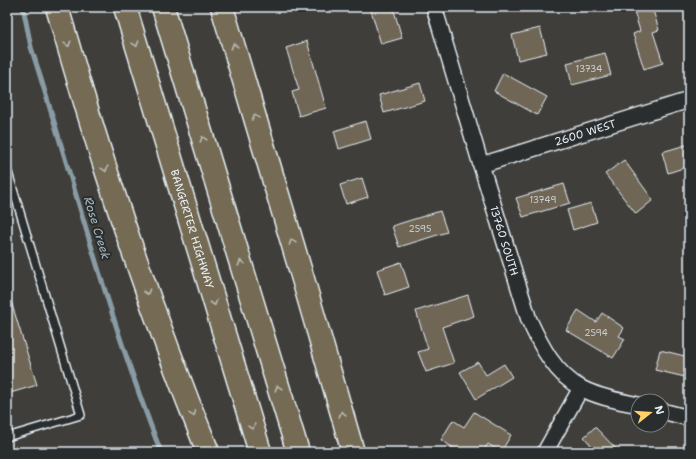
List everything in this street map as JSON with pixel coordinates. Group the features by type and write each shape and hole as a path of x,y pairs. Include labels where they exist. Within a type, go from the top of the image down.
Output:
{"highway":[{"path":"57,7 106,171 131,247 174,365 208,452"},
{"name":"BANGERTER HIGHWAY","path":"125,7 260,452"},
{"path":"163,7 298,452"},
{"path":"222,7 353,452"}],"street":[{"name":"13760 SOUTH","path":"434,7 529,320 538,340 549,359 564,375 581,388 606,397 630,403"},
{"name":"2600 WEST","path":"481,165 689,100"},
{"path":"545,452 581,388"},
{"path":"670,413 689,418"}],"lane":[{"path":"7,169 81,415 7,437"}],"building":[{"path":"370,7 393,7 402,38 381,44"},
{"path":"652,7 659,30 653,32 663,63 644,69 633,34 640,31 634,11"},
{"path":"540,28 547,53 518,60 512,35"},
{"path":"307,41 326,108 299,116 292,92 299,90 286,48"},
{"path":"605,53 611,75 572,85 567,63"},
{"path":"503,73 547,97 537,115 494,91"},
{"path":"420,83 425,101 384,113 379,95"},
{"path":"366,121 371,139 339,149 334,131"},
{"path":"689,144 689,166 668,173 662,152"},
{"path":"624,160 653,200 636,214 605,174"},
{"path":"362,178 368,197 346,204 340,185"},
{"path":"564,184 570,203 523,217 516,198"},
{"path":"591,203 597,222 573,230 567,210"},
{"path":"440,211 447,232 399,247 392,226"},
{"path":"401,262 409,287 385,295 377,270"},
{"path":"468,295 474,316 442,327 454,363 426,372 418,352 428,349 416,311"},
{"path":"10,298 37,385 7,394 7,299"},
{"path":"578,310 596,322 602,313 624,328 619,336 625,339 613,358 566,330"},
{"path":"660,350 689,357 689,378 655,370"},
{"path":"478,362 486,375 504,364 512,377 476,399 460,372"},
{"path":"474,412 511,435 501,452 488,444 483,452 460,452 441,440 453,420 464,427"},
{"path":"595,427 619,452 597,452 584,437"}],"waterway":[{"name":"Rose Creek","path":"23,7 31,47 108,301 142,402 161,452"}]}
